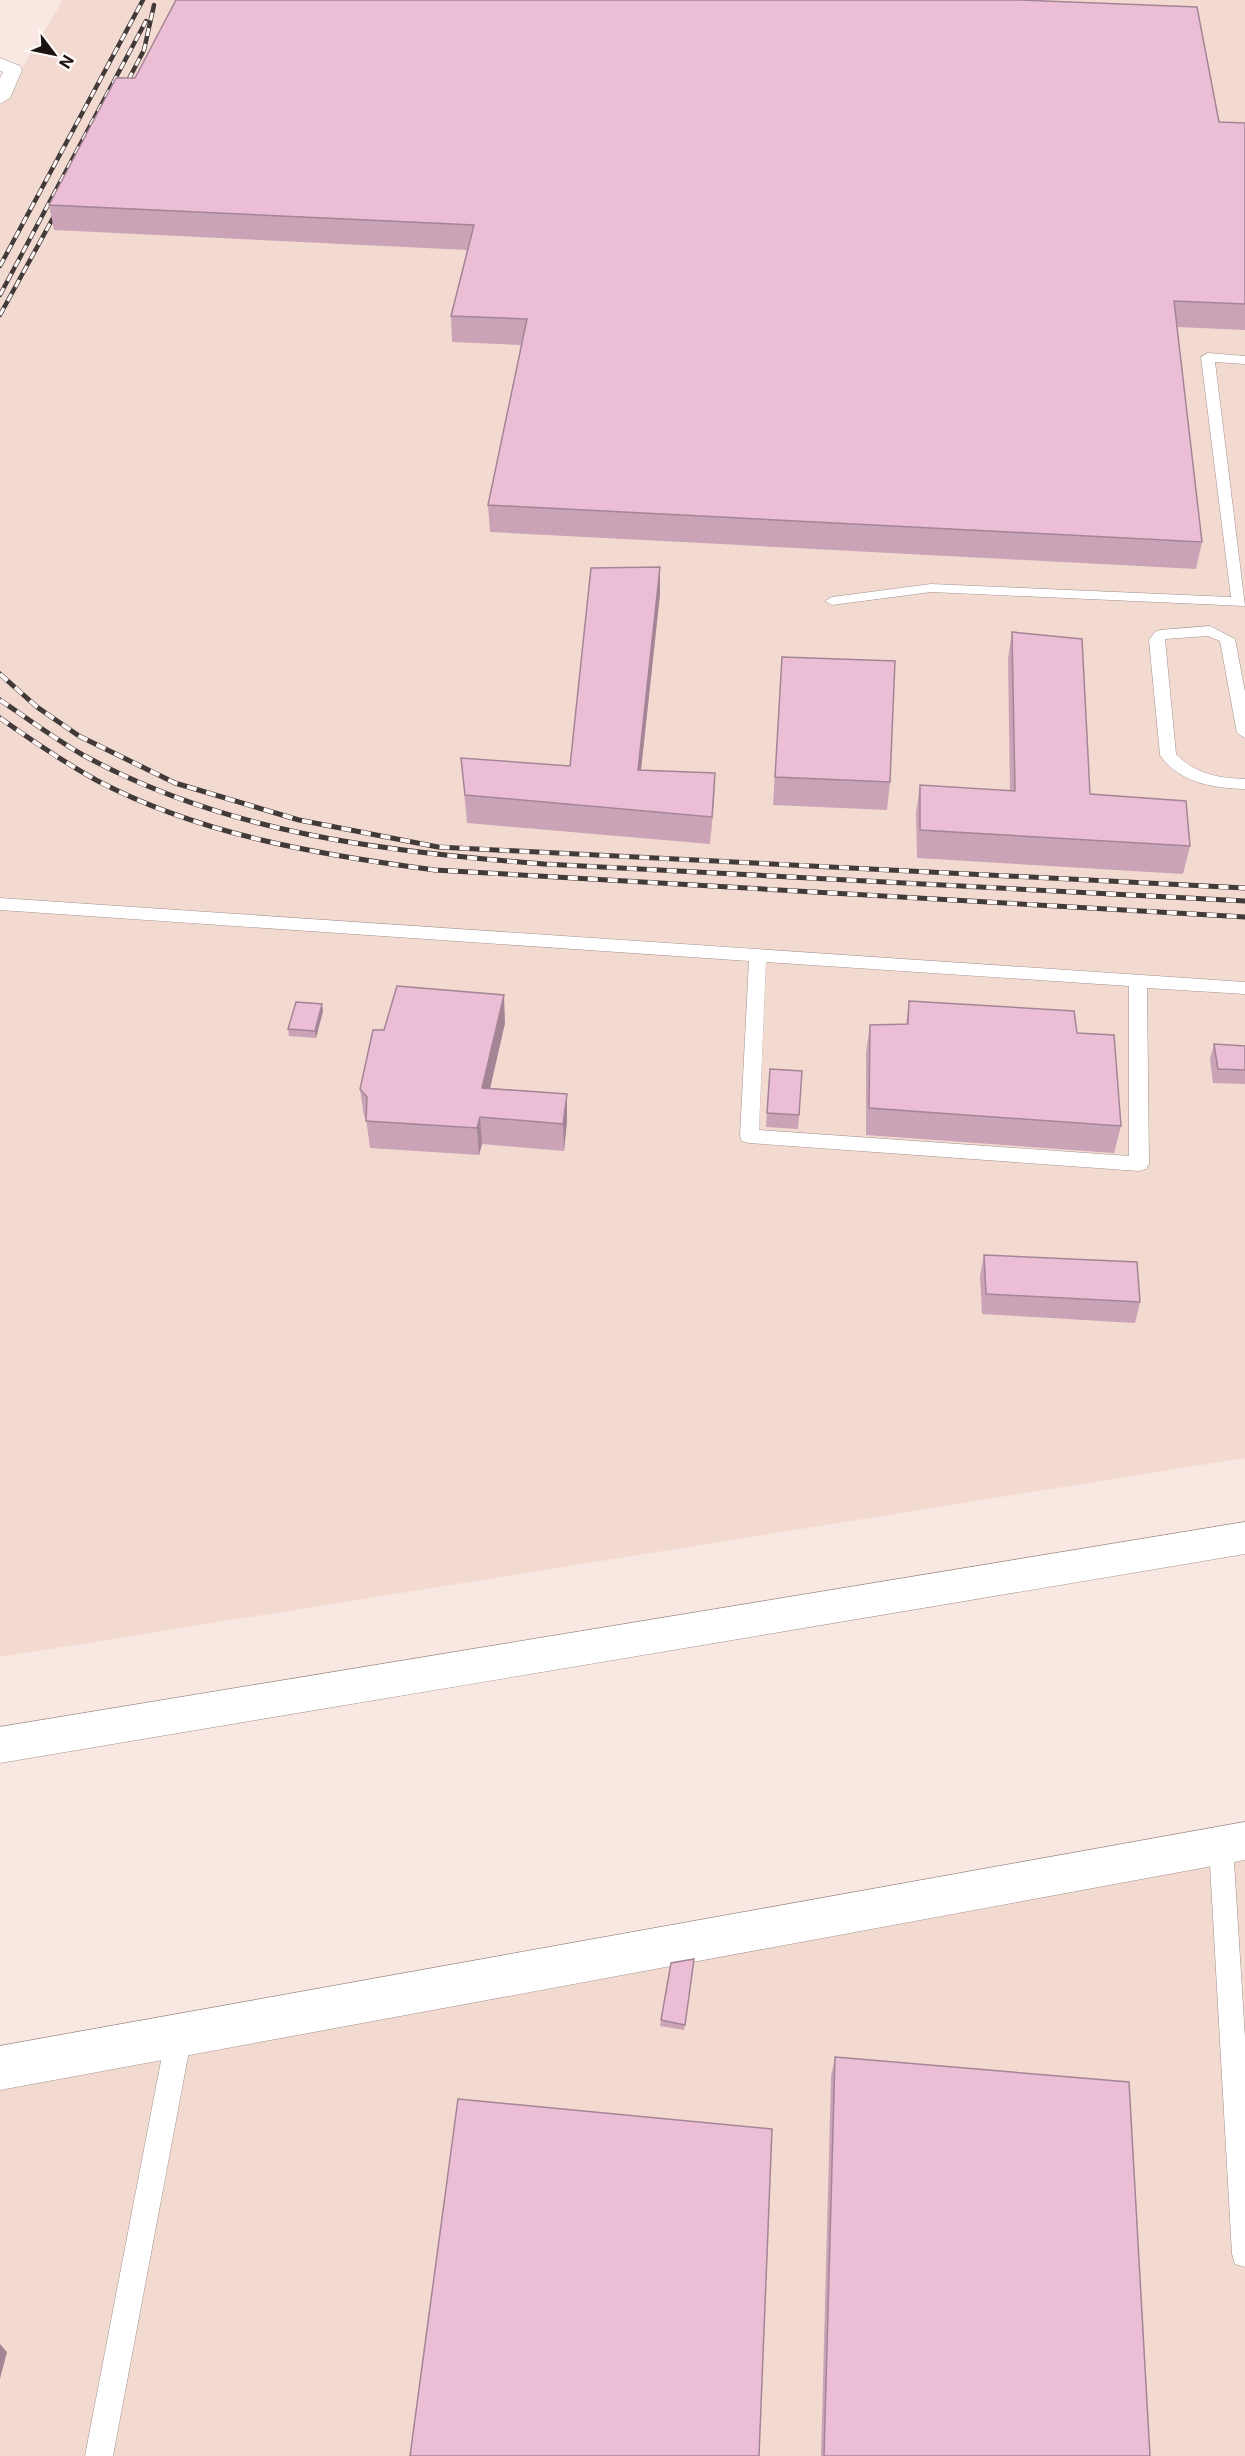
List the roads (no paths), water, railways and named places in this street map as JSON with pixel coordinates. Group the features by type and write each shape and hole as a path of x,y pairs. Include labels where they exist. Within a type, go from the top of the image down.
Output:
{"street":[{"path":"0,64 13,70 0,98"},
{"path":"0,1745 1245,1538"},
{"path":"0,2068 1233,1843"}],"lane":[{"path":"832,601 931,588 1242,602 1208,357 1245,360"},
{"path":"1245,733 1227,639 1210,631 1160,635 1157,640 1168,755 1178,767 1210,783 1245,784"},
{"path":"0,903 1245,988"},
{"path":"758,955 749,1136 1139,1164 1138,981"},
{"path":"1233,1843 1245,2254"},
{"path":"99,2456 179,2035"}],"railway":[{"path":"0,266 143,0"},
{"path":"121,94 144,50 154,5"},
{"path":"0,295 146,21"},
{"path":"0,315 59,207"},
{"path":"0,674 37,707 79,736 175,783 299,820 438,847 1245,888"},
{"path":"0,700 83,755 137,782 249,821 366,845 544,864 1245,901"},
{"path":"0,718 83,773 136,799 219,829 261,840 348,857 435,870 1245,917"}]}
